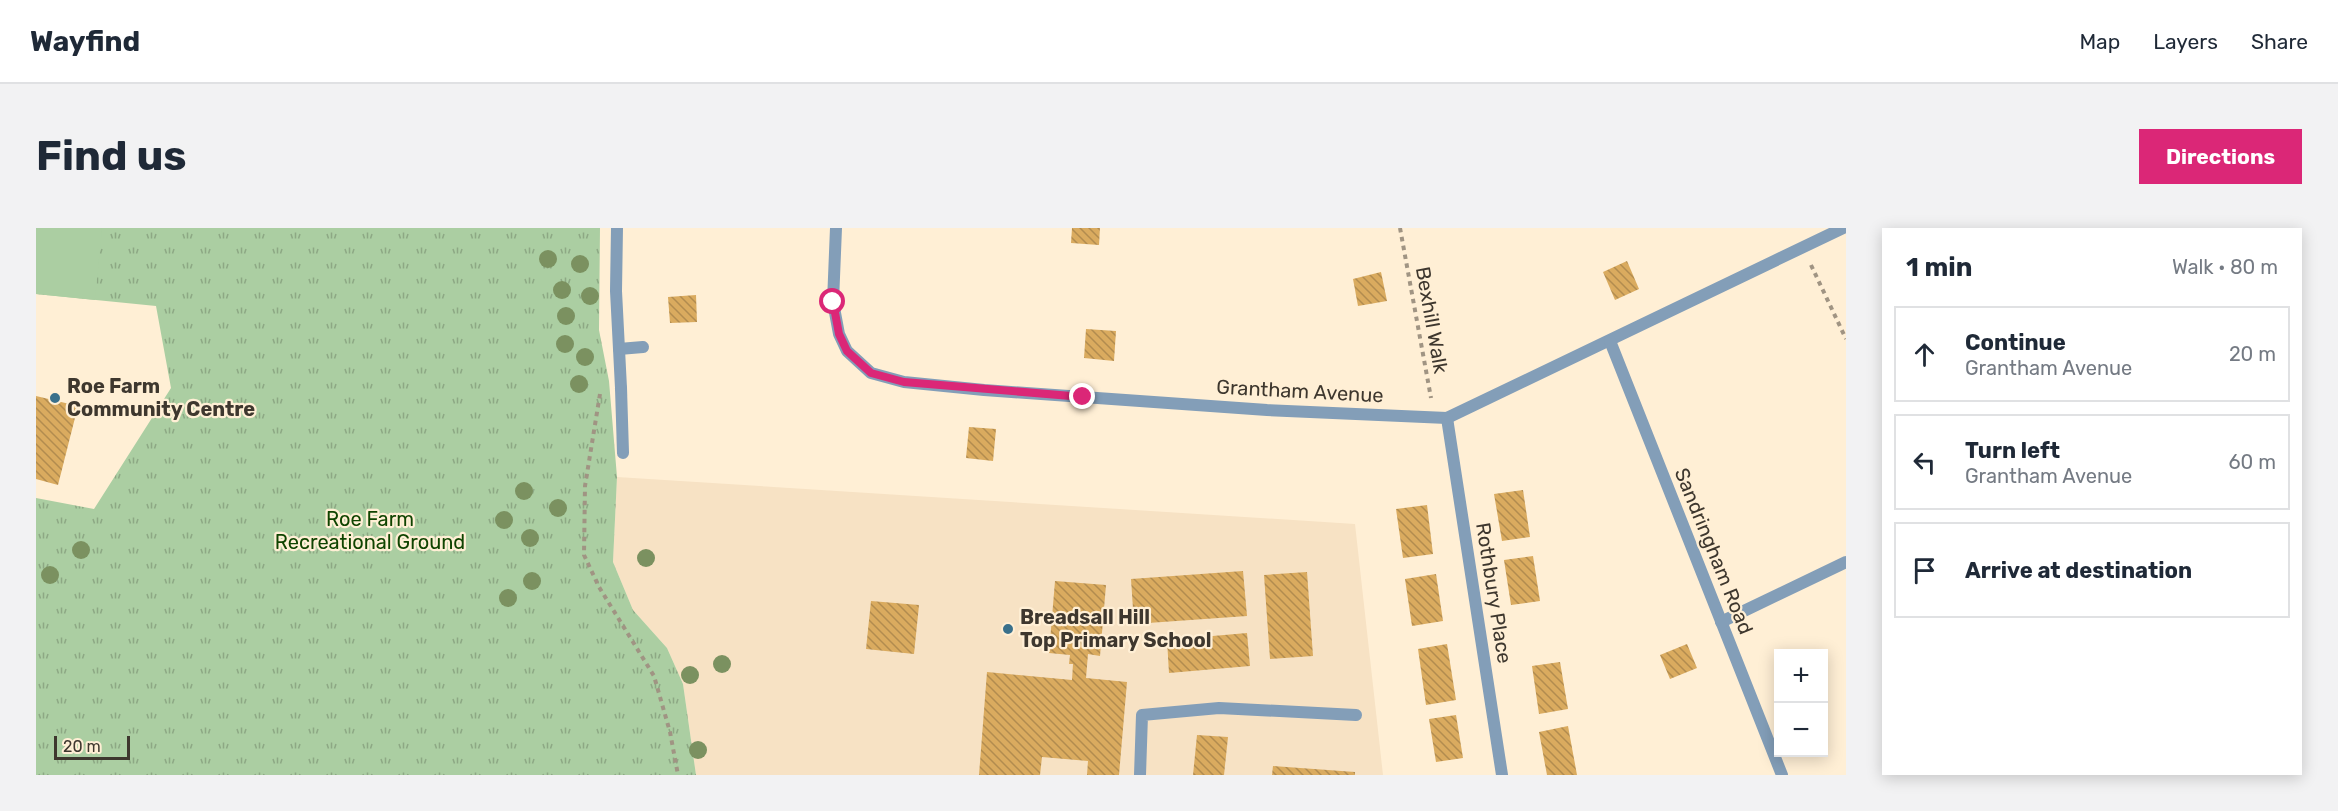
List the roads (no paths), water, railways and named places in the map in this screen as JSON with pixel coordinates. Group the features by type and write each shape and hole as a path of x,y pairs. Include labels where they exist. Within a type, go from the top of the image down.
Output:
{"street":[{"path":"616,228 623,453"},
{"name":"Grantham Avenue","path":"836,228 833,302 839,334 847,351 871,373 904,382 984,390 1267,410 1447,418 1843,228"},
{"name":"Sandringham Road","path":"1610,341 1782,775"},
{"path":"619,349 643,347"},
{"name":"Rothbury Place","path":"1447,418 1502,775"},
{"path":"1721,622 1846,562"},
{"path":"1140,775 1142,715 1219,708 1356,715"}],"place":[{"name":"Roe Farm Community Centre","path":"55,398"},
{"name":"Breadsall Hill Top Primary School","path":"1008,629"}],"park label":[{"name":"Roe Farm Recreational Ground","path":"370,530"}]}
